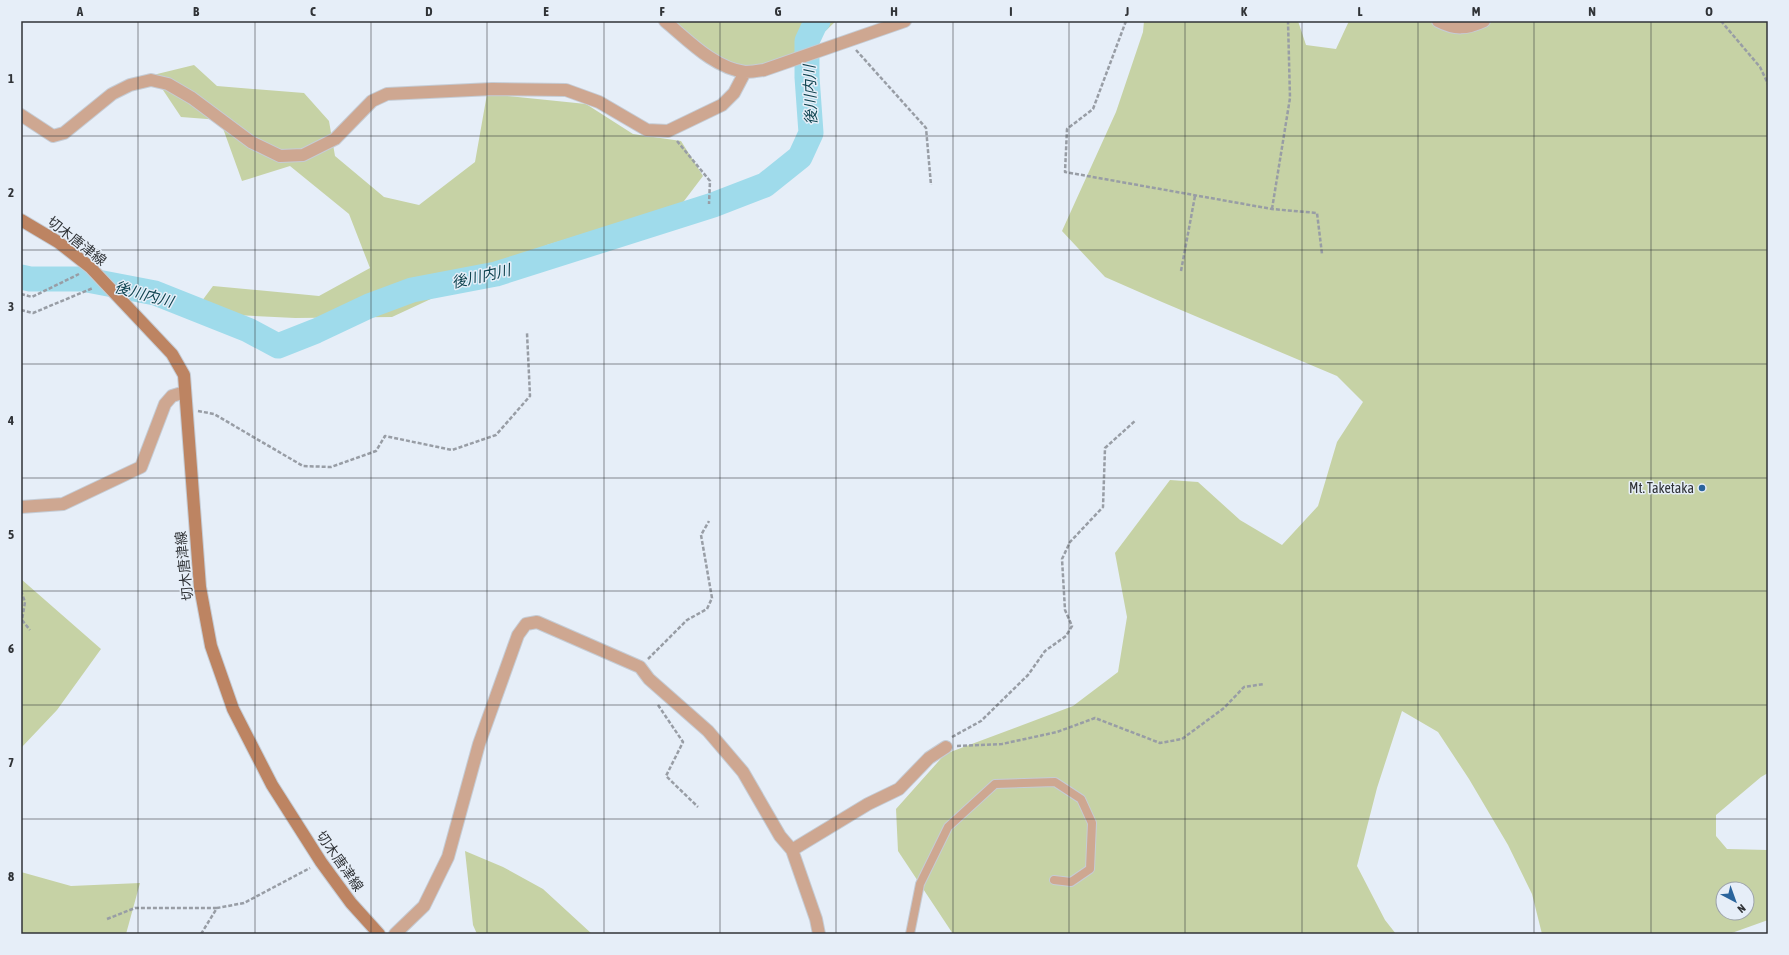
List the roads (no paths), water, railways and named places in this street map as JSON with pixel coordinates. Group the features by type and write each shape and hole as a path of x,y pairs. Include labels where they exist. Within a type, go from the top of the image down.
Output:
{"main road":[{"name":"切木唐津線","path":"21,220 58,242 90,267 172,354 184,375 200,587 211,646 233,709 272,785 321,862 351,903 379,934"}],"street":[{"path":"665,21 698,48 722,64 745,72 764,70 905,21"},
{"path":"1438,21 1448,26 1469,27 1484,21"},
{"path":"21,115 53,136 64,133 112,94 130,85 151,80 168,84 192,98 251,142 280,156 304,155 335,139 372,101 387,94 492,89 566,90 599,102 647,130 668,131 722,106 734,94 745,72"},
{"path":"21,507 63,504 141,467 165,404 172,396 185,392"},
{"path":"395,934 424,906 448,857 478,744 518,635 526,624 537,622 640,667 648,679 708,731 738,766 780,836 792,850 816,919 819,934"},
{"path":"792,850 868,804 899,789 928,758 946,747"}],"lane":[{"path":"910,934 920,884 948,827 995,784 1055,782 1081,799 1092,823 1090,869 1071,882 1054,880"}],"waterway":[{"name":"後川内川","path":"21,277 30,279 82,279 155,293 248,330 278,346 316,331 369,306 412,290 496,274 713,205 765,185 800,157 811,133 807,77 807,41 818,21"}],"place":[{"name":"Mt. Taketaka","path":"1702,488"}]}
